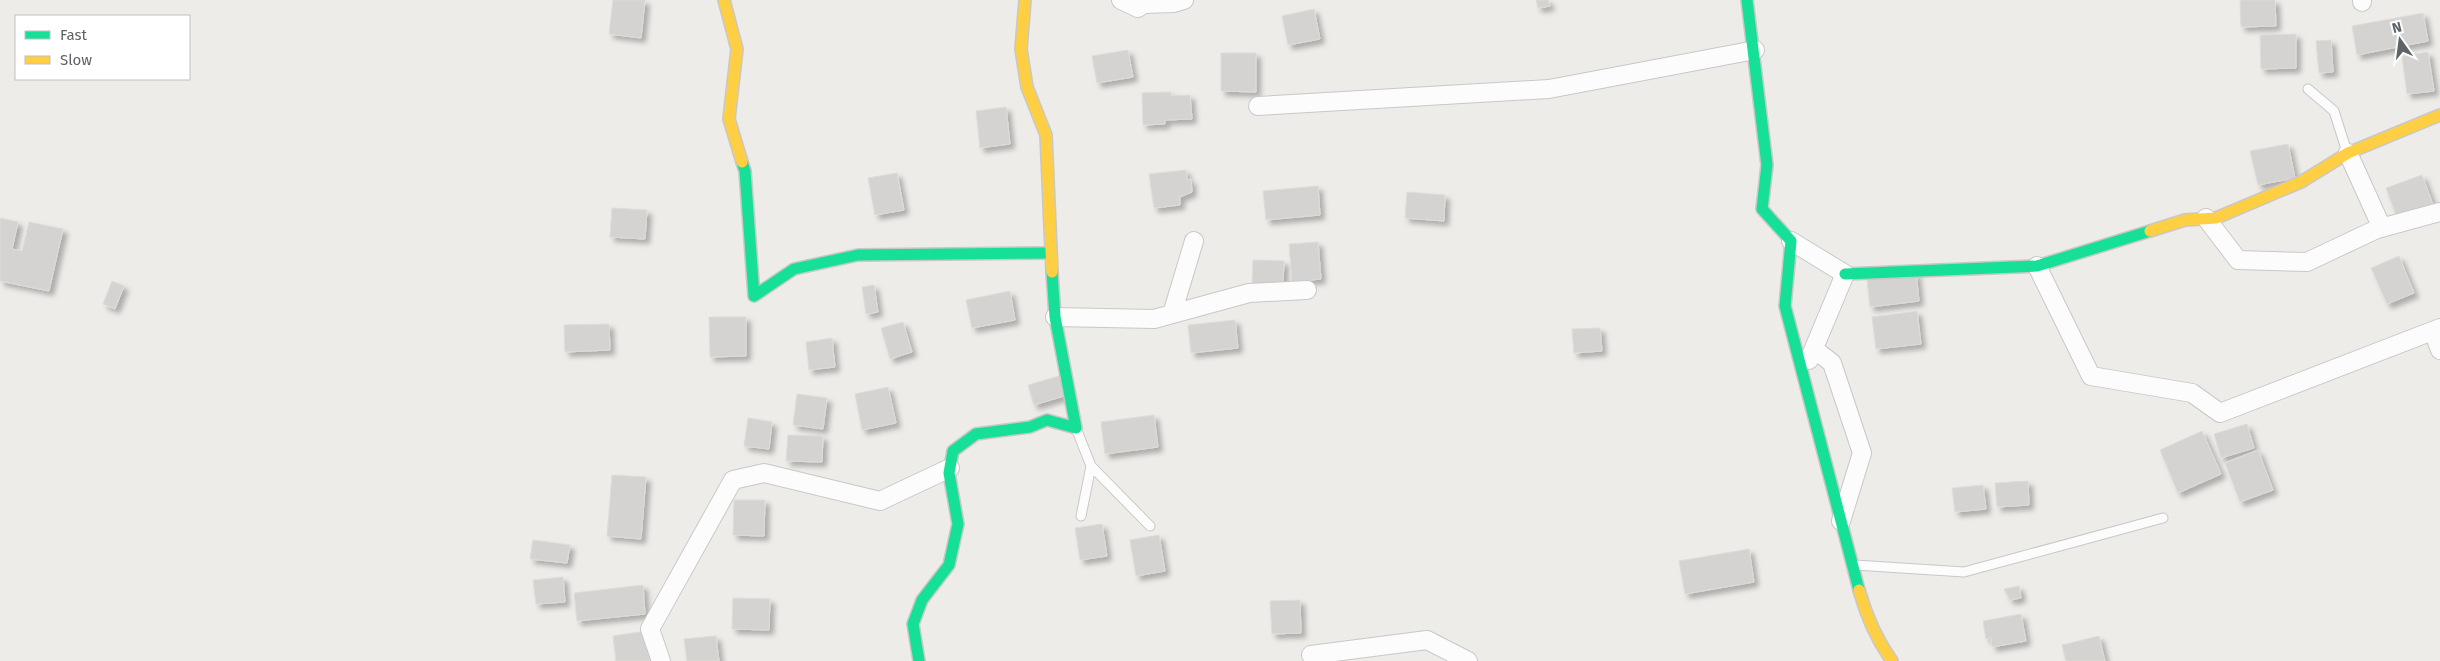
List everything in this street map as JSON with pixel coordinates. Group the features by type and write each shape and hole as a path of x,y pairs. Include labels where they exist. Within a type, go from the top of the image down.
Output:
{"street":[{"path":"724,0 737,49 729,119 746,171 754,296 794,269 858,255 1050,253"},
{"path":"919,661 914,624 917,611 922,600 949,565 958,524 950,468 953,451 962,442 976,434 1030,427 1047,420 1076,428 1056,317 1050,253 1046,135 1027,87 1020,49 1024,0"},
{"path":"1121,0 1138,8 1146,2 1174,4 1184,0"},
{"path":"1747,0 1767,165 1762,209 1791,241 1845,274 2037,266 2185,220 2216,218 2301,182 2348,153 2440,115"},
{"path":"1258,106 1549,89 1754,50"},
{"path":"2348,153 2382,228"},
{"path":"2206,218 2238,260 2307,262 2382,228 2440,212"},
{"path":"1172,314 1194,241"},
{"path":"1791,241 1785,306 1864,609 1884,650 1892,661"},
{"path":"2037,266 2091,376 2192,393 2220,413 2437,330 2440,350"},
{"path":"1803,374 1845,274"},
{"path":"1056,317 1154,319 1249,293 1307,290"},
{"path":"1814,349 1832,364 1862,453 1841,522"},
{"path":"661,661 650,629 733,480 764,473 880,501 950,468"},
{"path":"1311,655 1427,640 1468,661"}],"lane":[{"path":"2308,89 2334,111 2348,153"},
{"path":"1076,428 1091,466 1150,526"},
{"path":"1081,516 1091,466"},
{"path":"1852,565 1964,572 2163,518"}],"building":[{"path":"613,0 645,0 641,38 609,34"},
{"path":"1536,0 1548,0 1550,6 1538,8"},
{"path":"2240,0 2275,0 2276,26 2241,27"},
{"path":"1314,9 1320,39 1288,45 1282,16"},
{"path":"2423,13 2428,41 2357,55 2352,26"},
{"path":"2296,34 2296,68 2261,69 2260,35"},
{"path":"2331,40 2333,72 2319,73 2316,41"},
{"path":"1128,50 1133,77 1097,83 1092,56"},
{"path":"2428,52 2434,91 2407,94 2402,56"},
{"path":"1221,53 1256,53 1256,92 1221,91"},
{"path":"1171,92 1171,96 1190,95 1192,119 1165,120 1165,124 1143,125 1142,93"},
{"path":"1006,107 1010,144 980,148 976,111"},
{"path":"2288,144 2295,178 2258,185 2250,151"},
{"path":"1186,170 1187,180 1191,179 1192,192 1180,197 1180,205 1154,208 1149,174"},
{"path":"897,173 904,210 875,215 868,178"},
{"path":"2422,175 2435,210 2399,223 2386,188"},
{"path":"1318,186 1320,215 1266,220 1263,191"},
{"path":"1407,192 1445,195 1444,221 1405,218"},
{"path":"612,208 647,210 645,239 610,237"},
{"path":"0,218 18,222 12,249 22,251 29,222 63,229 49,291 0,281"},
{"path":"1318,242 1321,279 1292,282 1289,244"},
{"path":"2399,256 2414,293 2387,304 2371,268"},
{"path":"1253,260 1284,261 1283,285 1252,284"},
{"path":"1916,273 1919,301 1870,307 1867,279"},
{"path":"112,281 124,286 115,309 103,304"},
{"path":"874,285 878,312 866,314 862,287"},
{"path":"1010,291 1015,320 972,328 966,300"},
{"path":"1917,311 1921,344 1876,349 1872,317"},
{"path":"709,317 746,317 746,356 710,357"},
{"path":"1235,320 1238,348 1191,353 1188,325"},
{"path":"903,322 912,352 890,359 881,328"},
{"path":"609,324 610,350 565,352 564,325"},
{"path":"1600,328 1602,351 1574,353 1572,329"},
{"path":"832,338 835,367 809,370 806,342"},
{"path":"1059,376 1064,396 1034,405 1028,385"},
{"path":"888,387 896,423 862,430 855,394"},
{"path":"797,394 827,398 823,429 793,425"},
{"path":"1154,415 1158,447 1105,454 1101,422"},
{"path":"748,418 772,422 769,449 744,446"},
{"path":"2247,424 2254,448 2221,458 2214,434"},
{"path":"2202,431 2221,474 2178,493 2160,450"},
{"path":"788,435 823,436 822,462 786,461"},
{"path":"2258,450 2273,490 2240,502 2225,463"},
{"path":"612,475 646,477 641,539 607,536"},
{"path":"2028,481 2029,505 1997,507 1995,483"},
{"path":"1983,485 1986,509 1955,512 1952,488"},
{"path":"734,500 765,500 764,536 733,535"},
{"path":"1102,524 1107,556 1080,560 1075,528"},
{"path":"1159,535 1165,571 1136,576 1130,540"},
{"path":"533,540 570,545 567,563 530,559"},
{"path":"1749,549 1754,582 1685,594 1679,561"},
{"path":"563,577 565,602 536,604 533,580"},
{"path":"643,585 645,614 577,621 574,593"},
{"path":"2019,586 2021,598 2010,600 2004,589"},
{"path":"733,598 770,599 769,630 732,629"},
{"path":"1300,600 1301,633 1272,634 1270,601"},
{"path":"2021,614 2026,641 1992,647 1991,638 1986,639 1983,621"},
{"path":"646,631 650,661 616,661 613,636"},
{"path":"716,636 719,661 687,661 684,639"},
{"path":"2099,636 2105,661 2066,661 2062,645"}],"traffic: fast":[{"path":"1747,0 1767,165 1762,209 1791,241 1785,306 1859,590"},
{"path":"742,162 745,171 754,296 794,269 858,255 1050,253"},
{"path":"1845,274 2037,266 2150,231"},
{"path":"919,661 913,624 922,600 949,565 958,524 949,473 953,451 976,434 1030,427 1047,420 1076,428 1055,317 1052,272"}],"traffic: slow":[{"path":"724,0 737,49 729,119 742,162"},
{"path":"1025,0 1021,49 1027,87 1046,135 1052,272"},
{"path":"2150,231 2185,220 2216,218 2301,182 2348,153 2440,115"},
{"path":"1859,590 1872,627 1892,661"}]}
